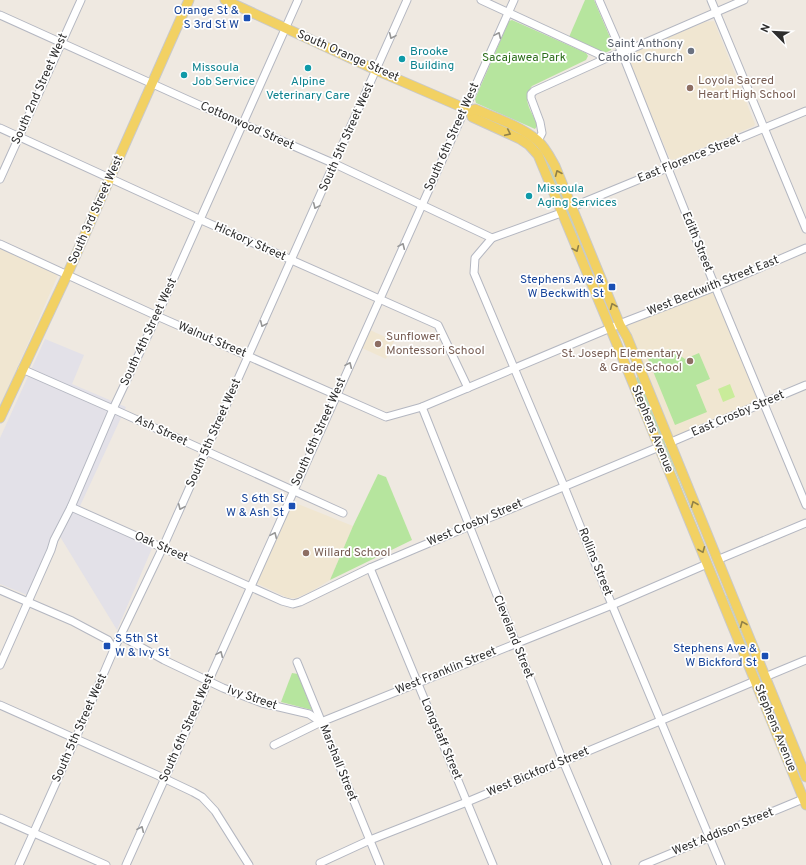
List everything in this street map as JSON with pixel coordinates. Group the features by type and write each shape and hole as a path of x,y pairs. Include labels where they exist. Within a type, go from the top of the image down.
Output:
{"main road":[{"name":"South 3rd Street West","path":"0,418 67,275 189,0"},
{"name":"South Orange Street","path":"225,0 376,70 468,110"},
{"name":"Stephens Avenue","path":"805,800 538,155 529,145 520,139 472,117 468,110 475,109 525,132 538,140 547,151 555,166 620,325 627,337 806,777"},
{"path":"707,564 717,560"}],"street":[{"name":"South 2nd Street West","path":"0,179 81,0"},
{"name":"South 4th Street West","path":"0,665 51,550 54,540 71,507 113,409 157,316 298,0"},
{"name":"South 5th Street West","path":"19,865 114,650 292,260 408,0"},
{"path":"481,0 607,58"},
{"name":"South 6th Street West","path":"126,865 379,298 422,204 468,110 514,0"},
{"name":"Edith Street","path":"600,0 806,505"},
{"path":"711,0 806,229"},
{"path":"538,140 542,133 531,94 534,91 607,58 622,53 744,0"},
{"name":"Cottonwood Street","path":"0,15 335,164 492,238"},
{"name":"East Florence Street","path":"572,207 806,111"},
{"name":"Hickory Street","path":"0,128 199,219 438,325 468,388"},
{"path":"492,238 561,213"},
{"name":"Rollins Street","path":"492,238 475,258 474,273 721,865"},
{"name":"Walnut Street","path":"0,244 157,316 386,417 422,407 468,388"},
{"name":"West Beckwith Street East","path":"468,388 716,287 806,248"},
{"name":"Ash Street","path":"22,369 343,513"},
{"name":"East Crosby Street","path":"669,443 806,385"},
{"name":"Cleveland Street","path":"422,407 515,643 607,865"},
{"name":"West Crosby Street","path":"293,604 370,568 659,447"},
{"name":"Oak Street","path":"71,507 282,601 293,604"},
{"path":"717,560 806,523"},
{"name":"West Franklin Street","path":"274,745 322,722 612,605 707,564"},
{"name":"Longstaff Street","path":"370,568 493,865"},
{"path":"0,590 72,621 108,640 114,650"},
{"name":"Ivy Street","path":"121,636 208,682 251,700 310,714 322,722"},
{"path":"765,677 806,660"},
{"name":"Marshall Street","path":"297,662 380,865"},
{"name":"West Bickford Street","path":"320,863 370,840 467,802 755,681"},
{"path":"0,704 193,792 208,803 215,811 249,865"},
{"name":"West Addison Street","path":"643,865 805,800"},
{"path":"0,818 106,865"}],"shaded area":[{"name":"Loyola Sacred Heart High School","path":"714,21 755,124 754,126 674,160 670,159 628,61 628,54 705,22"},
{"path":"0,249 58,275 0,407"},
{"name":"St. Joseph Elementary & Grade School","path":"715,287 763,403 669,443 620,325"},
{"name":"Sunflower Montessori School","path":"370,330 394,341 386,359 362,348"},
{"path":"45,339 84,355 72,384 126,407 80,506 153,546 117,630 56,530 27,595 0,584 0,438"},
{"name":"Willard School","path":"293,502 353,526 330,580 310,592 296,598 288,598 256,583"}],"green space":[{"path":"585,0 594,0 612,42 611,50 607,52 603,52 569,37"},
{"name":"Sacajawea Park","path":"512,20 586,53 588,56 586,60 532,86 527,95 527,100 537,123 535,129 476,103 475,99 509,21"},
{"path":"542,156 546,157 550,165 594,273 591,275"},
{"path":"670,349 685,359 699,353 710,379 696,385 707,412 675,425 648,359"},
{"path":"638,377 642,383 701,528 700,530 636,378"},
{"path":"730,384 735,397 723,402 718,389"},
{"path":"378,474 386,477 412,540 330,580 353,526"},
{"path":"726,596 728,596 799,762 795,763"},
{"path":"292,673 298,674 312,710 281,702"}],"place":[{"name":"Orange St & S 3rd St W","path":"247,18"},
{"name":"Saint Anthony Catholic Church","path":"691,51"},
{"name":"Brooke Building","path":"402,59"},
{"name":"Alpine Veterinary Care","path":"308,68"},
{"name":"Missoula Job Service","path":"184,75"},
{"name":"Loyola Sacred Heart High School","path":"690,88"},
{"name":"Missoula Aging Services","path":"529,196"},
{"name":"Stephens Ave & W Beckwith St","path":"612,287"},
{"name":"Sunflower Montessori School","path":"378,344"},
{"name":"St. Joseph Elementary & Grade School","path":"690,361"},
{"name":"S 6th St W & Ash St","path":"292,506"},
{"name":"Willard School","path":"306,553"},
{"name":"S 5th St W & Ivy St","path":"107,646"},
{"name":"Stephens Ave & W Bickford St","path":"765,656"}]}
